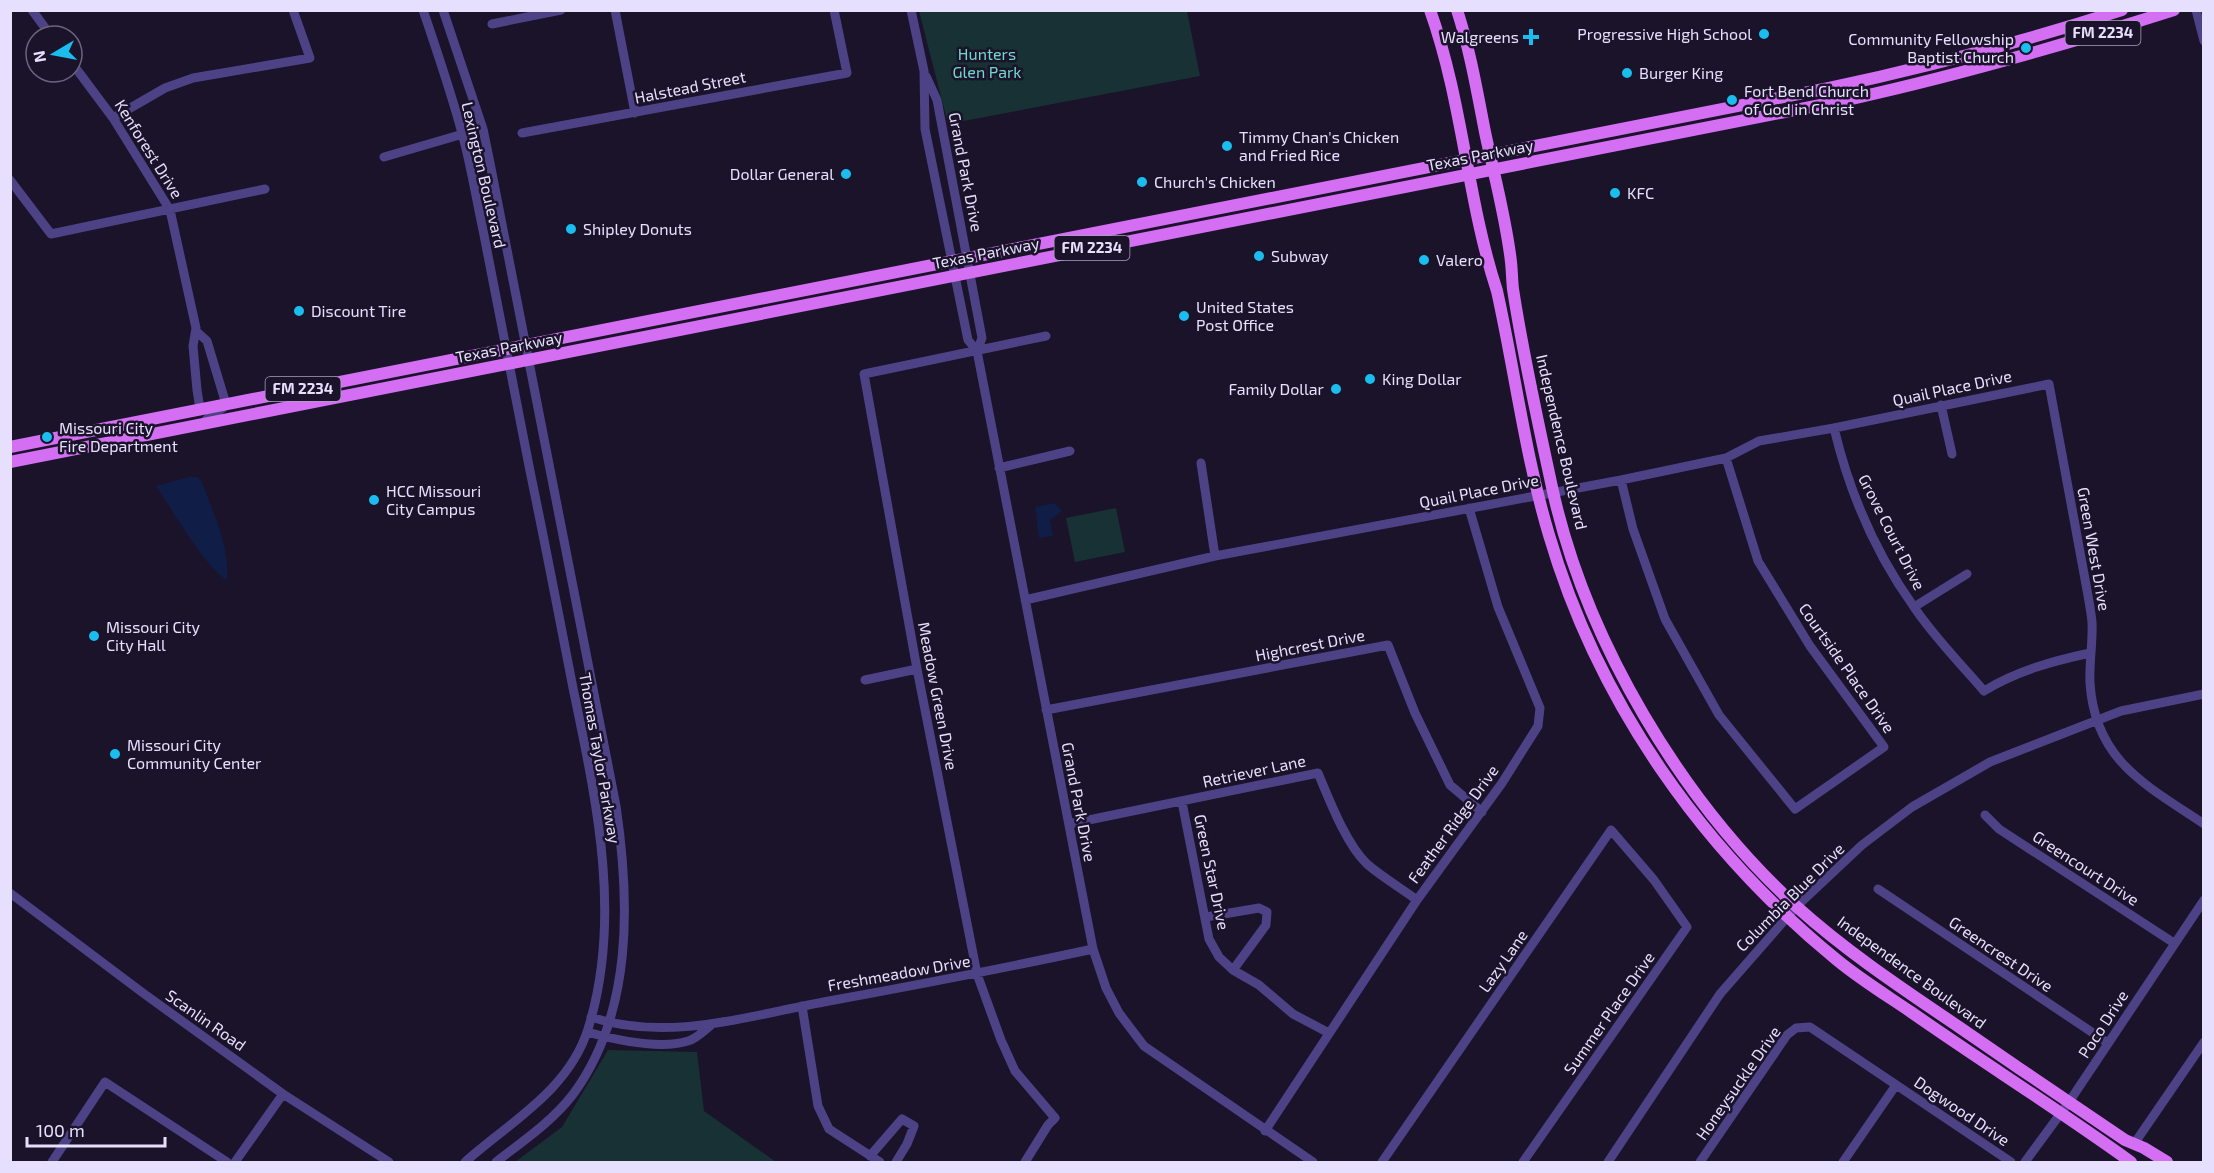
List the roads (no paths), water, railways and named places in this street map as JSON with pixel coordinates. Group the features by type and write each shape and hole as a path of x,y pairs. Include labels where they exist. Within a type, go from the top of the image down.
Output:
{"main road":[{"name":"Independence Boulevard","path":"1430,10 1451,81 1488,264 1504,321 1538,494 1549,536 1566,586 1592,648 1620,705 1677,792 1731,859 1787,918 1839,962 2126,1161"},
{"name":"Independence Boulevard","path":"1457,10 1476,83 1509,252 1517,313 1553,491 1581,580 1606,642 1633,696 1663,747 1688,783 1739,847 1797,906 1860,959 2126,1140 2167,1162"},
{"name":"Texas Parkway","path":"10,447 1750,104 1935,65 2046,35 2122,10"},
{"name":"Texas Parkway","path":"10,462 1725,124 1937,80 2026,56 2174,10"},
{"path":"1725,124 1729,116 1743,113 1750,104"},
{"path":"1234,220 1243,212 1254,209 1259,205 1261,199"},
{"path":"1118,243 1123,235 1136,232 1141,223"},
{"path":"766,297 770,312"},
{"path":"1504,321 1517,313"},
{"path":"1592,648 1606,642"},
{"path":"1677,792 1688,783"},
{"path":"1924,1021 1932,1009"},
{"path":"2126,1161 2134,1144"}],"street":[{"path":"32,10 42,24"},
{"path":"113,118 165,88 193,78 310,58 293,10"},
{"name":"Lexington Boulevard","path":"423,10 462,134 506,349"},
{"name":"Lexington Boulevard","path":"443,10 483,129 525,346"},
{"path":"492,24 561,10"},
{"path":"615,10 635,113"},
{"name":"Halstead Street","path":"522,133 847,73 834,10"},
{"name":"Grand Park Drive","path":"911,10 924,71 925,129 968,340 977,351 1093,949 1106,988 1119,1013 1144,1046 1312,1162"},
{"path":"2196,10 2204,41"},
{"name":"Grand Park Drive","path":"924,71 937,100 971,272 982,338 977,351"},
{"name":"Kenforest Drive","path":"84,79 113,118 170,210 196,331 193,346 200,409"},
{"path":"384,157 462,134"},
{"path":"470,168 490,163"},
{"path":"10,180 51,234 265,189"},
{"name":"Kenforest Drive","path":"196,331 207,341 226,404"},
{"path":"977,351 1046,336"},
{"name":"Thomas Taylor Parkway","path":"496,1162 541,1128 573,1094 594,1062 610,1021 620,973 623,944 624,906 620,833 525,346"},
{"name":"Thomas Taylor Parkway","path":"465,1162 527,1114 561,1077 587,1032 597,989 603,941 604,904 598,811 506,349"},
{"name":"Meadow Green Drive","path":"977,351 864,374 917,669 977,974 1015,1071 1055,1118 1048,1125 1025,1162"},
{"name":"Quail Place Drive","path":"1025,600 1215,556 1621,480 1726,458 1759,441 2049,384 2054,412"},
{"path":"203,423 208,416 222,410 226,404"},
{"path":"1941,405 1952,454"},
{"name":"Green West Drive","path":"2054,412 2092,623 2090,685 2097,719 2111,751 2124,767 2204,824"},
{"name":"Grove Court Drive","path":"1834,428 1858,505 1883,555 1914,607 1984,691 1998,682 2023,672 2090,653"},
{"path":"999,468 1070,451"},
{"name":"Courtside Place Drive","path":"1621,480 1633,529 1665,619 1719,715 1795,809 1884,747 1810,646 1758,561 1726,458"},
{"path":"1201,463 1215,556"},
{"path":"538,512 558,508"},
{"name":"Feather Ridge Drive","path":"1265,1131 1417,900 1482,812 1538,726 1540,708 1498,607 1469,508"},
{"path":"1914,607 1967,574"},
{"name":"Highcrest Drive","path":"1046,710 1388,645 1415,713 1450,785 1482,812"},
{"path":"865,680 917,669"},
{"name":"Columbia Blue Drive","path":"1608,1162 1719,994 1797,906 1862,845 1912,807 1990,762 2121,711 2204,694"},
{"name":"Retriever Lane","path":"1068,824 1318,772 1344,832 1366,863 1417,900"},
{"name":"Green Star Drive","path":"1182,802 1209,939 1219,957 1233,970 1259,985 1293,1014 1329,1033"},
{"name":"Greencourt Drive","path":"1985,815 1999,829 2174,943"},
{"name":"Lazy Lane","path":"1382,1162 1611,830 1654,880"},
{"name":"Summer Place Drive","path":"1523,1162 1687,927 1654,880"},
{"name":"Greencrest Drive","path":"1878,889 2108,1043"},
{"name":"Scanlin Road","path":"10,893 142,993 283,1094 389,1162"},
{"name":"Poco Drive","path":"2025,1162 2069,1102 2204,900"},
{"path":"1206,917 1259,908 1267,912 1266,924 1233,970"},
{"name":"Freshmeadow Drive","path":"591,1017 640,1027 711,1025 977,974 1093,949"},
{"path":"802,1006 818,1106 828,1129 880,1162"},
{"name":"Freshmeadow Drive","path":"587,1032 605,1037 665,1044 690,1041 711,1025"},
{"name":"Honeysuckle Drive","path":"1700,1162 1787,1035 1797,1028 1810,1027 1896,1085"},
{"path":"2134,1144 2204,1042"},
{"path":"52,1162 105,1082 227,1162"},
{"path":"1843,1162 1896,1085"},
{"name":"Dogwood Drive","path":"1896,1085 2011,1162"},
{"path":"235,1162 283,1094"},
{"path":"870,1156 902,1119 914,1126 908,1144 896,1162"}],"water":[{"path":"189,477 198,477 202,482 216,518 226,555 227,580 200,552 156,486"},
{"path":"1055,503 1062,511 1050,520 1053,536 1039,538 1035,507"}],"place":[{"name":"Progressive High School","path":"1764,34"},
{"name":"Walgreens","path":"1531,37"},
{"name":"Community Fellowship Baptist Church","path":"2026,48"},
{"name":"Burger King","path":"1627,73"},
{"name":"Fort Bend Church of God in Christ","path":"1732,100"},
{"name":"Timmy Chan's Chicken and Fried Rice","path":"1227,146"},
{"name":"Dollar General","path":"846,174"},
{"name":"Church's Chicken","path":"1142,182"},
{"name":"KFC","path":"1615,193"},
{"name":"Shipley Donuts","path":"571,229"},
{"name":"Subway","path":"1259,256"},
{"name":"Valero","path":"1424,260"},
{"name":"Discount Tire","path":"299,311"},
{"name":"United States Post Office","path":"1184,316"},
{"name":"King Dollar","path":"1370,379"},
{"name":"Family Dollar","path":"1336,389"},
{"name":"Missouri City Fire Department","path":"47,437"},
{"name":"HCC Missouri City Campus","path":"374,500"},
{"name":"Missouri City City Hall","path":"94,636"},
{"name":"Missouri City Community Center","path":"115,754"}],"park label":[{"name":"Hunters Glen Park","path":"987,63"}]}
